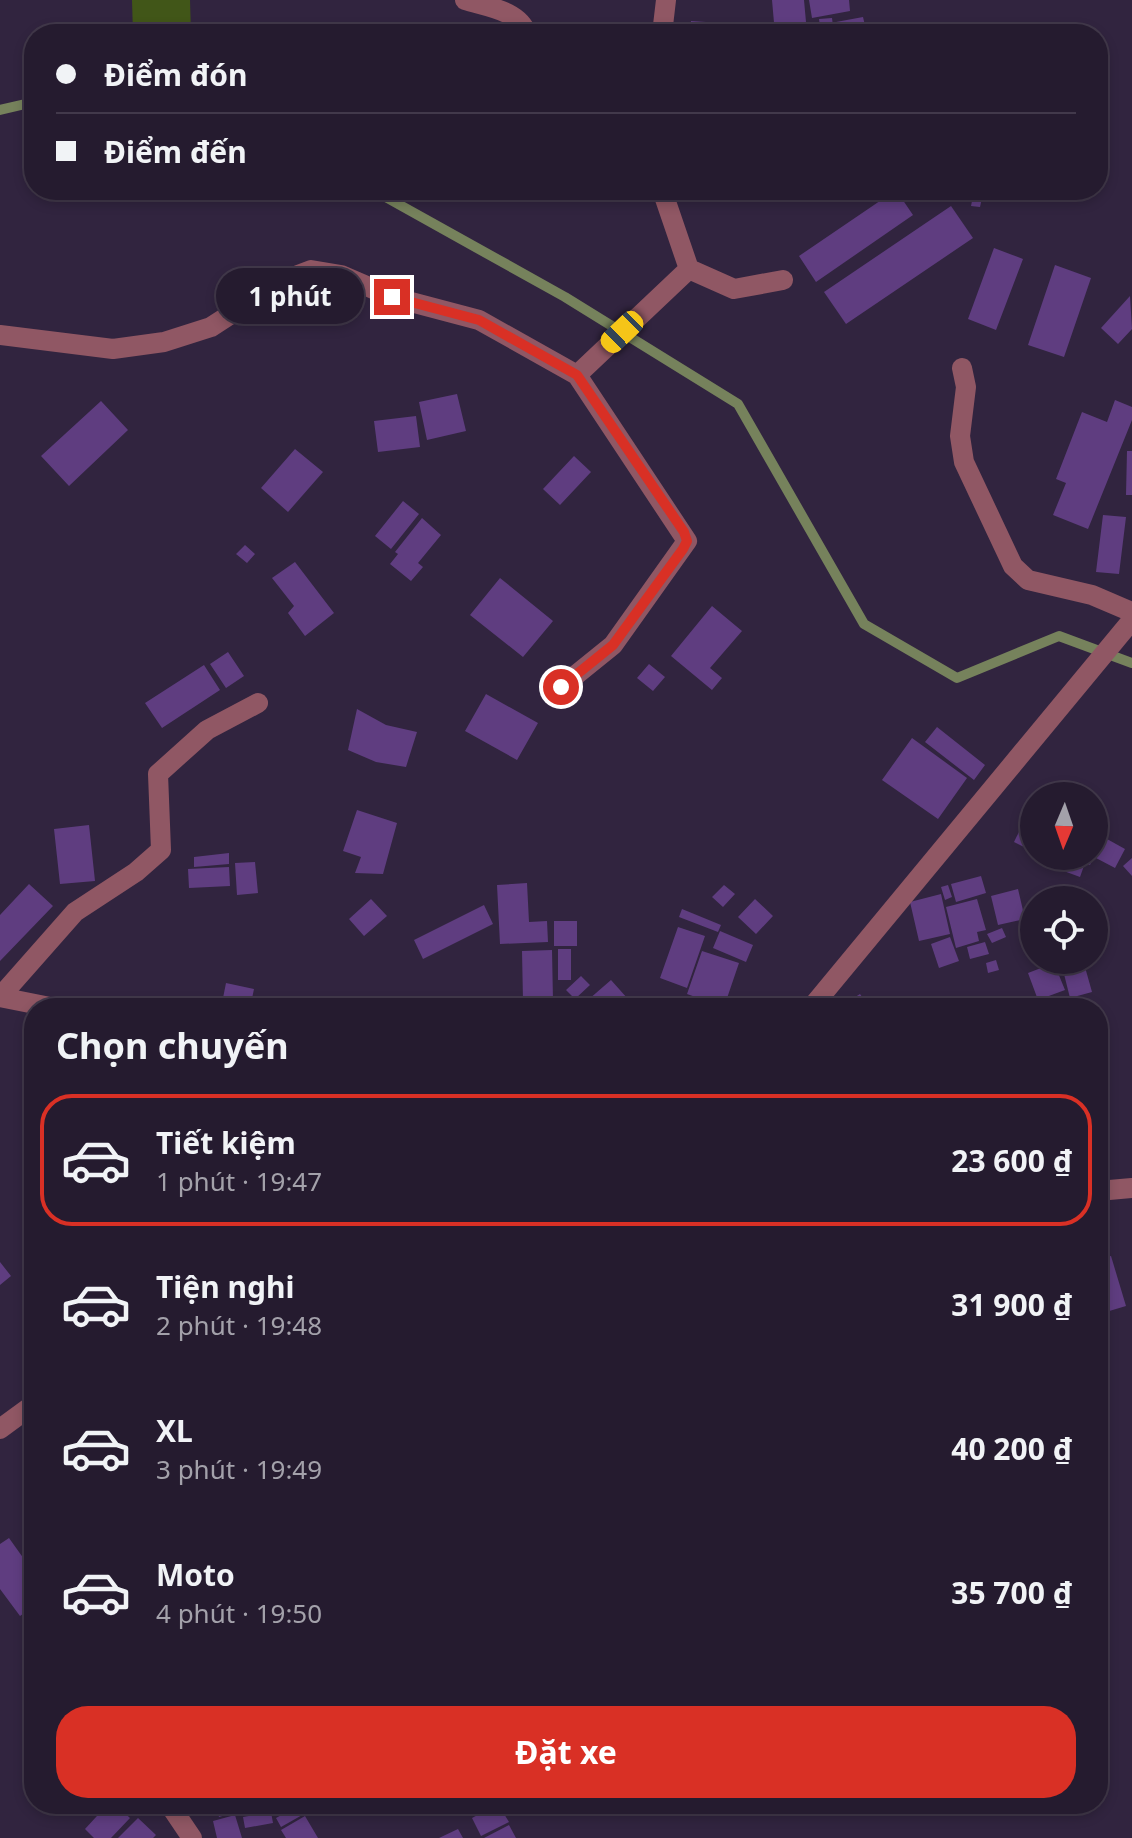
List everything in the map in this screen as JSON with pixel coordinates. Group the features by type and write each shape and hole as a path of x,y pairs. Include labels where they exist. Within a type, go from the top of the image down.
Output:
{"street":[{"path":"465,0 506,12 523,24"},
{"path":"663,24 666,0"},
{"path":"665,200 689,269 734,289 783,280"},
{"path":"577,375 689,269"},
{"path":"0,335 113,349 164,342 211,327 282,281 311,270 341,275 392,297 479,320 577,375 687,541 613,645 561,687"},
{"path":"962,368 966,387 960,436 964,462 1013,566 1028,580 1092,595 1132,612"},
{"path":"819,998 1126,628"},
{"path":"0,997 75,912 136,872 161,850 158,774 207,730 258,703"},
{"path":"0,997 24,1002"},
{"path":"1108,1190 1132,1188"},
{"path":"0,1429 24,1411"},
{"path":"176,1814 192,1838"}],"building":[{"path":"772,0 804,0 806,24 774,24"},
{"path":"809,0 849,0 850,11 812,18"},
{"path":"863,17 865,24 836,24"},
{"path":"832,18 833,24 820,24 819,19"},
{"path":"881,200 903,200 913,215 816,282 799,256"},
{"path":"972,200 982,200 980,207 971,206"},
{"path":"951,206 973,238 846,324 824,292"},
{"path":"994,248 1023,259 996,330 968,319"},
{"path":"1055,265 1091,278 1064,357 1028,345"},
{"path":"1130,296 1132,329 1118,344 1101,328"},
{"path":"457,394 466,431 427,440 419,402"},
{"path":"1115,400 1132,407 1132,420 1088,529 1053,515 1066,483 1056,479 1082,412 1107,422"},
{"path":"101,401 128,430 69,486 41,456"},
{"path":"416,416 420,447 378,452 374,421"},
{"path":"295,449 323,472 288,512 261,488"},
{"path":"1127,451 1132,451 1132,495 1126,495"},
{"path":"574,456 591,472 560,505 543,489"},
{"path":"403,501 419,514 391,549 375,536"},
{"path":"1103,515 1126,517 1119,574 1096,572"},
{"path":"422,518 441,535 418,563 423,567 411,581 390,564 398,554 395,552"},
{"path":"245,545 255,554 247,563 236,554"},
{"path":"295,562 334,613 305,636 288,613 294,606 272,578"},
{"path":"500,578 553,621 523,657 470,615"},
{"path":"712,606 742,631 710,668 722,678 712,690 671,656"},
{"path":"228,652 244,676 226,688 210,664"},
{"path":"649,664 665,677 653,691 637,678"},
{"path":"204,665 220,690 162,728 145,703"},
{"path":"486,694 538,723 517,760 465,731"},
{"path":"357,709 386,725 417,732 406,767 376,762 348,750"},
{"path":"937,727 985,765 974,780 925,742"},
{"path":"912,738 967,778 938,819 882,780"},
{"path":"357,810 397,823 383,874 355,873 361,857 343,851"},
{"path":"89,825 95,881 60,884 54,829"},
{"path":"1020,830 1020,845 1014,842"},
{"path":"1108,840 1125,849 1115,868 1108,864"},
{"path":"229,853 229,864 194,867 194,857"},
{"path":"1132,858 1132,876 1123,866"},
{"path":"255,862 258,893 237,895 235,863"},
{"path":"229,867 230,886 189,888 188,869"},
{"path":"1061,870 1082,870 1080,877"},
{"path":"981,876 986,893 956,902 951,884"},
{"path":"527,883 529,922 547,921 548,942 500,944 497,885"},
{"path":"29,884 53,906 0,961 0,915"},
{"path":"724,885 735,894 723,907 712,897"},
{"path":"948,885 952,897 945,900 941,887"},
{"path":"1018,889 1020,920 998,925 991,896"},
{"path":"941,894 950,934 919,941 910,902"},
{"path":"371,899 387,916 364,936 349,919"},
{"path":"755,899 773,916 756,934 738,917"},
{"path":"977,899 986,930 977,932 979,941 956,948 946,907"},
{"path":"484,905 493,924 423,959 414,940"},
{"path":"682,909 721,925 718,932 679,917"},
{"path":"554,921 577,921 577,946 554,946"},
{"path":"678,927 705,936 687,988 660,978"},
{"path":"1002,928 1006,937 992,943 987,934"},
{"path":"720,931 753,945 746,962 713,948"},
{"path":"950,937 959,961 939,968 931,944"},
{"path":"985,942 989,954 970,959 967,947"},
{"path":"558,949 571,949 571,980 558,980"},
{"path":"552,950 553,998 523,998 522,951"},
{"path":"702,951 739,963 727,998 698,998 687,994"},
{"path":"996,960 999,970 988,973 986,963"},
{"path":"1028,974 1058,974 1065,990 1037,998"},
{"path":"1064,974 1087,974 1092,992 1070,998"},
{"path":"581,976 590,985 576,998 566,990"},
{"path":"611,980 627,998 590,998"},
{"path":"226,983 254,989 252,998 223,998"},
{"path":"1111,1256 1126,1306 1108,1311 1108,1257"},
{"path":"0,1262 11,1276 0,1285"},
{"path":"9,1538 24,1559 24,1613 20,1616 0,1589 0,1544"},
{"path":"99,1814 126,1814 130,1818 111,1838 94,1838 85,1829"},
{"path":"271,1814 273,1823 245,1828 243,1817"},
{"path":"283,1814 304,1814 281,1827 276,1818"},
{"path":"479,1814 504,1814 509,1822 481,1836 472,1818"},
{"path":"235,1815 242,1838 217,1838 213,1821"},
{"path":"305,1816 318,1838 286,1838 281,1830"},
{"path":"138,1818 156,1835 153,1838 118,1838"},
{"path":"509,1825 516,1838 484,1838"},
{"path":"458,1829 463,1838 439,1838"}],"waterway":[{"path":"161,0 162,24"},
{"path":"0,110 24,104"},
{"path":"391,200 565,297 738,404 864,624 957,678 1059,636 1132,663"}],"route":[{"path":"392,297 479,320 577,375 684,532 687,541 683,549 613,645 561,687"}]}
